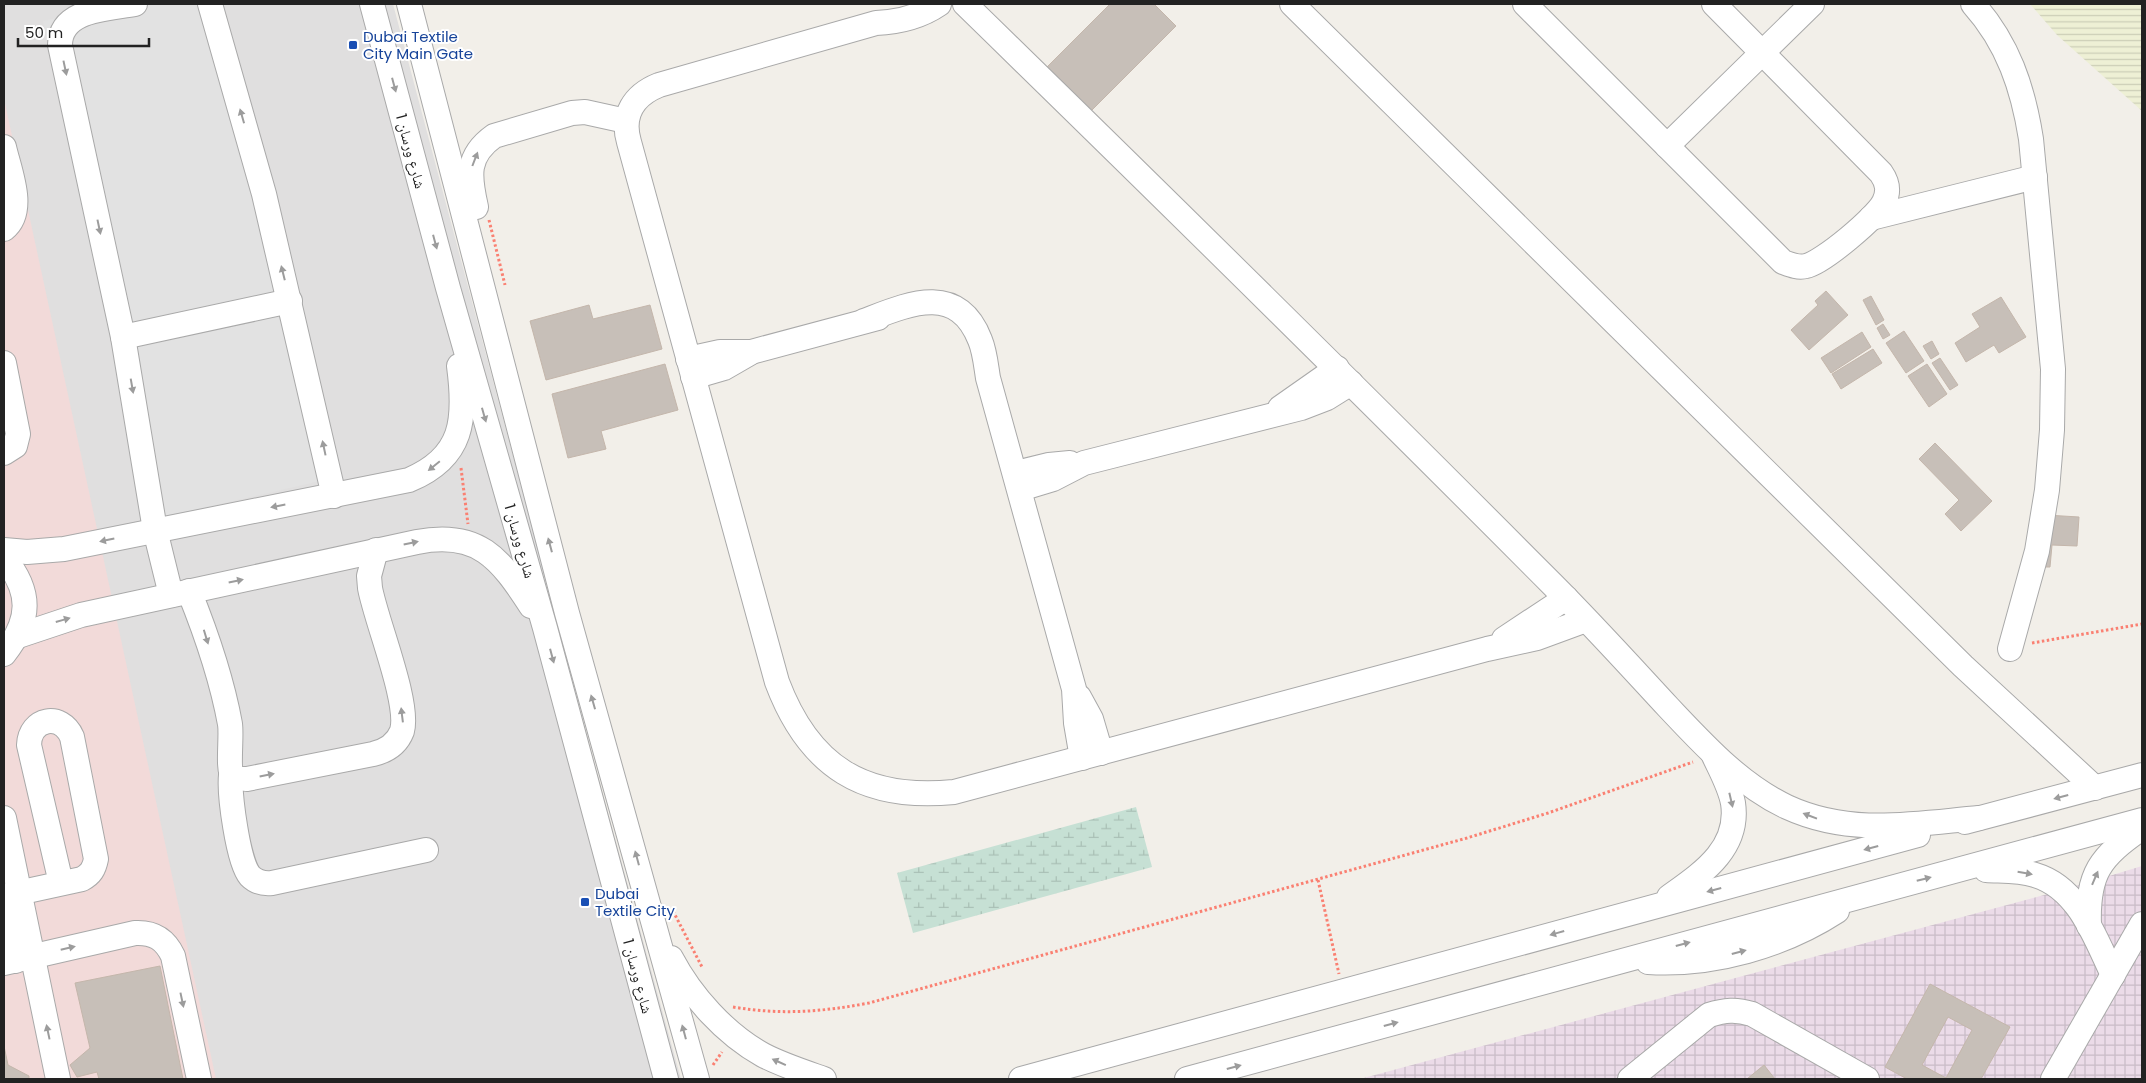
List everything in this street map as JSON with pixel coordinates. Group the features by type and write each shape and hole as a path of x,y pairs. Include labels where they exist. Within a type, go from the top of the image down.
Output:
{"street":[{"path":"135,4 72,19 62,30 60,45 123,337 155,530 180,593 206,638 229,720 230,801 245,866 251,877 261,882 272,882 426,850"},
{"path":"210,4 264,194 334,496"},
{"name":"شارع ورسان 1","path":"372,4 448,288 545,628 666,1079"},
{"name":"شارع ورسان 1","path":"409,4 567,614 657,931 702,1076"},
{"path":"876,23 906,4"},
{"path":"939,4 918,16 897,22 876,23 647,90 636,98 626,120 628,142 777,682 787,708 801,733 821,755 843,772 869,785 897,792 926,795 954,792 1487,649 1537,638 1586,620"},
{"path":"965,4 1344,376 1566,598 1714,754 1754,787 1783,805 1815,818 1849,826 1883,827 1980,818"},
{"path":"1292,4 1963,666 2095,788"},
{"path":"1714,4 1882,173 1908,209"},
{"path":"1667,146 1812,4"},
{"path":"1973,4 1998,36 2015,68 2026,103 2053,369 2052,430 2047,490 2036,551 2010,649"},
{"path":"1539,8 1667,146 1784,262 1795,267 1805,267 1818,262 1872,218 1885,200 1887,182"},
{"path":"479,276 481,230 470,173 475,157 485,142 506,131 572,113 585,112 626,120"},
{"path":"4,146 16,211 13,219 4,229"},
{"path":"1872,218 2035,177"},
{"path":"4,550 46,552 334,496 409,480 423,474 441,460 455,442 463,412 448,288"},
{"path":"123,337 290,301"},
{"path":"691,368 720,352 751,352 864,321 920,301 940,302 957,310 971,324 980,341 988,378 1074,689 1076,723 1092,755"},
{"path":"4,363 18,434 15,446 4,454"},
{"path":"1018,481 1053,479 1084,463 1273,413 1344,376"},
{"path":"11,645 81,615 376,550 443,538 466,542 492,554 510,573 545,628"},
{"path":"231,776 241,780 364,756 382,752 396,742 403,723 396,678 370,588 369,576 376,550"},
{"path":"4,558 15,571 23,595 23,620 11,645"},
{"path":"1487,649 1566,598"},
{"path":"9,898 88,876 96,859 72,736 64,725 50,720 36,725 32,731 29,745 61,883"},
{"path":"1657,905 1702,873 1717,859 1727,842 1733,823 1732,803 1714,754"},
{"path":"1022,1079 1657,905 2142,775"},
{"path":"4,818 9,898 17,960 58,1079"},
{"path":"1187,1079 1863,894 2142,820"},
{"path":"2089,926 2088,897 2096,873 2105,858 2118,845 2142,828"},
{"path":"1959,870 2016,871 2035,874 2053,882 2063,890 2089,926 2112,975"},
{"path":"2053,1079 2142,924"},
{"path":"657,931 676,966 731,1040 824,1079"},
{"path":"17,960 135,933 145,932 162,939 173,956 199,1079"},
{"path":"1635,1078 1709,1015 1723,1010 1738,1010 1752,1014 1867,1079"}],"path":[{"path":"487,214 506,290"},
{"path":"461,464 469,528"},
{"path":"2010,649 2068,635 2142,624"},
{"path":"702,1076 743,1024 730,1006 784,1013 827,1011 869,1003 1318,880 1548,814 1714,754"},
{"path":"1318,880 1343,991"},
{"path":"672,908 688,942 706,973"}],"shaded area":[{"path":"4,4 393,4 594,761 681,1079 4,1079"},
{"path":"121,4 211,4 324,480 155,519 43,21"},
{"path":"4,99 216,1079 4,1079"},
{"path":"2142,866 2142,1079 1360,1079 2063,890"}],"green space":[{"path":"2030,4 2142,4 2142,111 2057,35"},
{"path":"1136,807 1152,867 913,933 897,873"}],"building":[{"path":"1110,4 1154,4 1176,26 1089,113 1045,69"},
{"path":"1826,291 1848,315 1809,350 1791,330 1818,305 1815,301"},
{"path":"1871,296 1884,320 1876,325 1863,300"},
{"path":"2001,297 2026,337 1999,353 1994,345 1966,362 1955,343 1980,327 1972,314"},
{"path":"589,305 593,319 650,305 662,349 546,380 530,321"},
{"path":"1883,324 1890,335 1883,339 1877,328"},
{"path":"1904,331 1924,361 1906,373 1886,343"},
{"path":"1862,332 1871,347 1831,373 1821,358"},
{"path":"1932,341 1939,354 1931,359 1923,346"},
{"path":"1873,349 1882,363 1841,389 1832,374"},
{"path":"1940,358 1958,385 1950,390 1932,363"},
{"path":"665,364 678,410 601,431 606,449 568,458 552,394"},
{"path":"1927,364 1947,394 1929,407 1908,376"},
{"path":"1935,443 1992,501 1961,531 1945,514 1959,500 1919,459"},
{"path":"2046,515 2079,517 2077,546 2052,545 2050,567 2043,567"},
{"path":"160,966 183,1079 99,1079 97,1072 77,1077 70,1065 90,1048 75,983"},
{"path":"1930,984 2010,1027 1981,1079 1907,1079 1885,1067","holes":["1948,1017 1972,1030 1946,1078 1922,1065"]},
{"path":"4,1046 8,1065 29,1076 29,1079 4,1079"},
{"path":"1764,1065 1775,1079 1747,1079"}],"place":[{"name":"Dubai Textile City Main Gate","path":"353,45"},
{"name":"Dubai Textile City","path":"585,902"}]}
